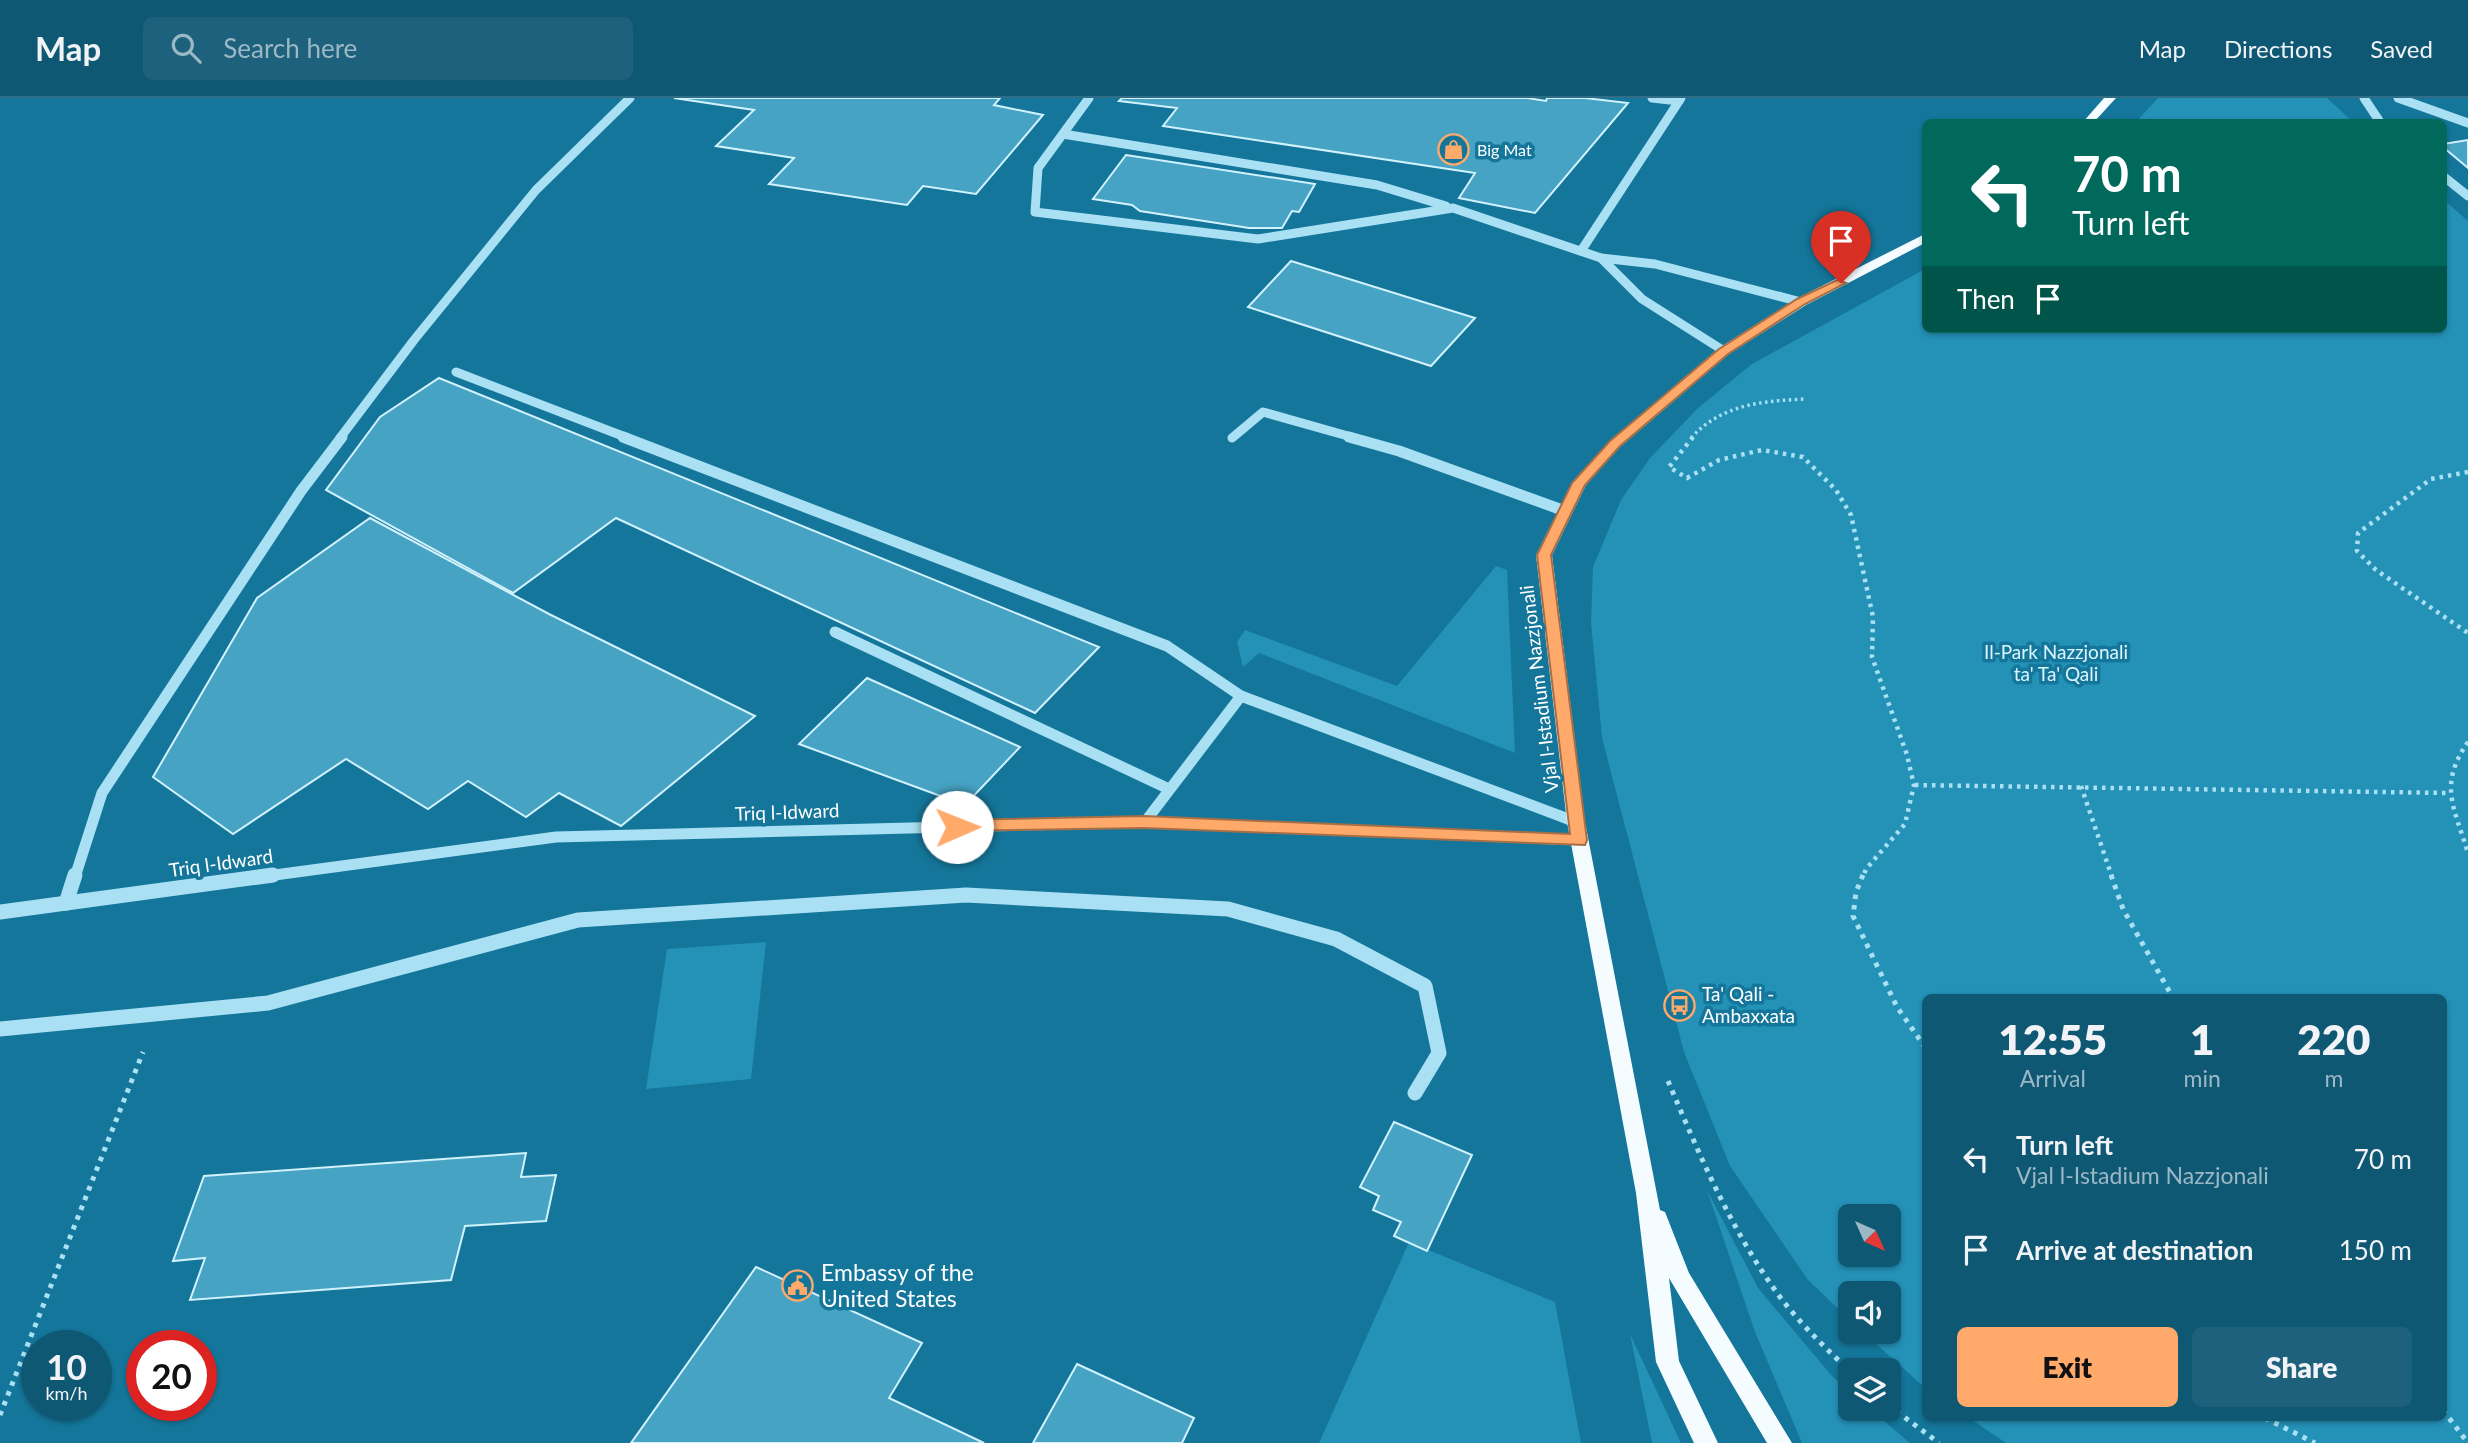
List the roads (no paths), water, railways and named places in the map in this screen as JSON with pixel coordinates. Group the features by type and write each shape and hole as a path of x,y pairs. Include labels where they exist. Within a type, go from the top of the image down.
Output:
{"main road":[{"path":"2091,119 2110,98"},
{"name":"Vjal l-Istadium Nazzjonali","path":"1647,1193 1576,822 1544,555 1579,483 1615,443 1724,351 1801,302 1922,240"},
{"path":"1647,1193 1668,1362 1706,1443"},
{"path":"1647,1193 1680,1278 1780,1443"}],"street":[{"path":"66,903 102,793 301,491 414,340 536,190 630,98"},
{"path":"1089,98 1038,168 1035,212 1258,239 1453,208 1601,258 1655,264 1801,302"},
{"path":"1652,98 1680,100"},
{"path":"2364,98 2378,119"},
{"path":"2398,98 2468,123"},
{"path":"2447,179 2468,196"},
{"path":"1601,258 1642,299 1724,351"},
{"path":"456,372 1167,646 1241,696 1576,822"},
{"path":"1231,438 1263,412 1399,451 1565,511"},
{"path":"835,632 1169,789"},
{"path":"1144,822 1241,696"},
{"name":"Triq l-Idward","path":"0,912 556,837 1144,822 1579,840"},
{"path":"0,1029 268,1003 578,920 966,895 1228,909 1336,939 1426,986 1439,1053 1415,1093"}],"lane":[{"path":"1581,250 1680,100"},
{"path":"1063,134 1377,185 1453,208"}],"place":[{"name":"Big Mat","path":"1454,150"},
{"name":"Ta' Qali - Ambaxxata","path":"1679,1005"},
{"name":"Embassy of the United States","path":"798,1286"}],"park label":[{"name":"Il-Park Nazzjonali ta' Ta' Qali","path":"2056,663"}]}
